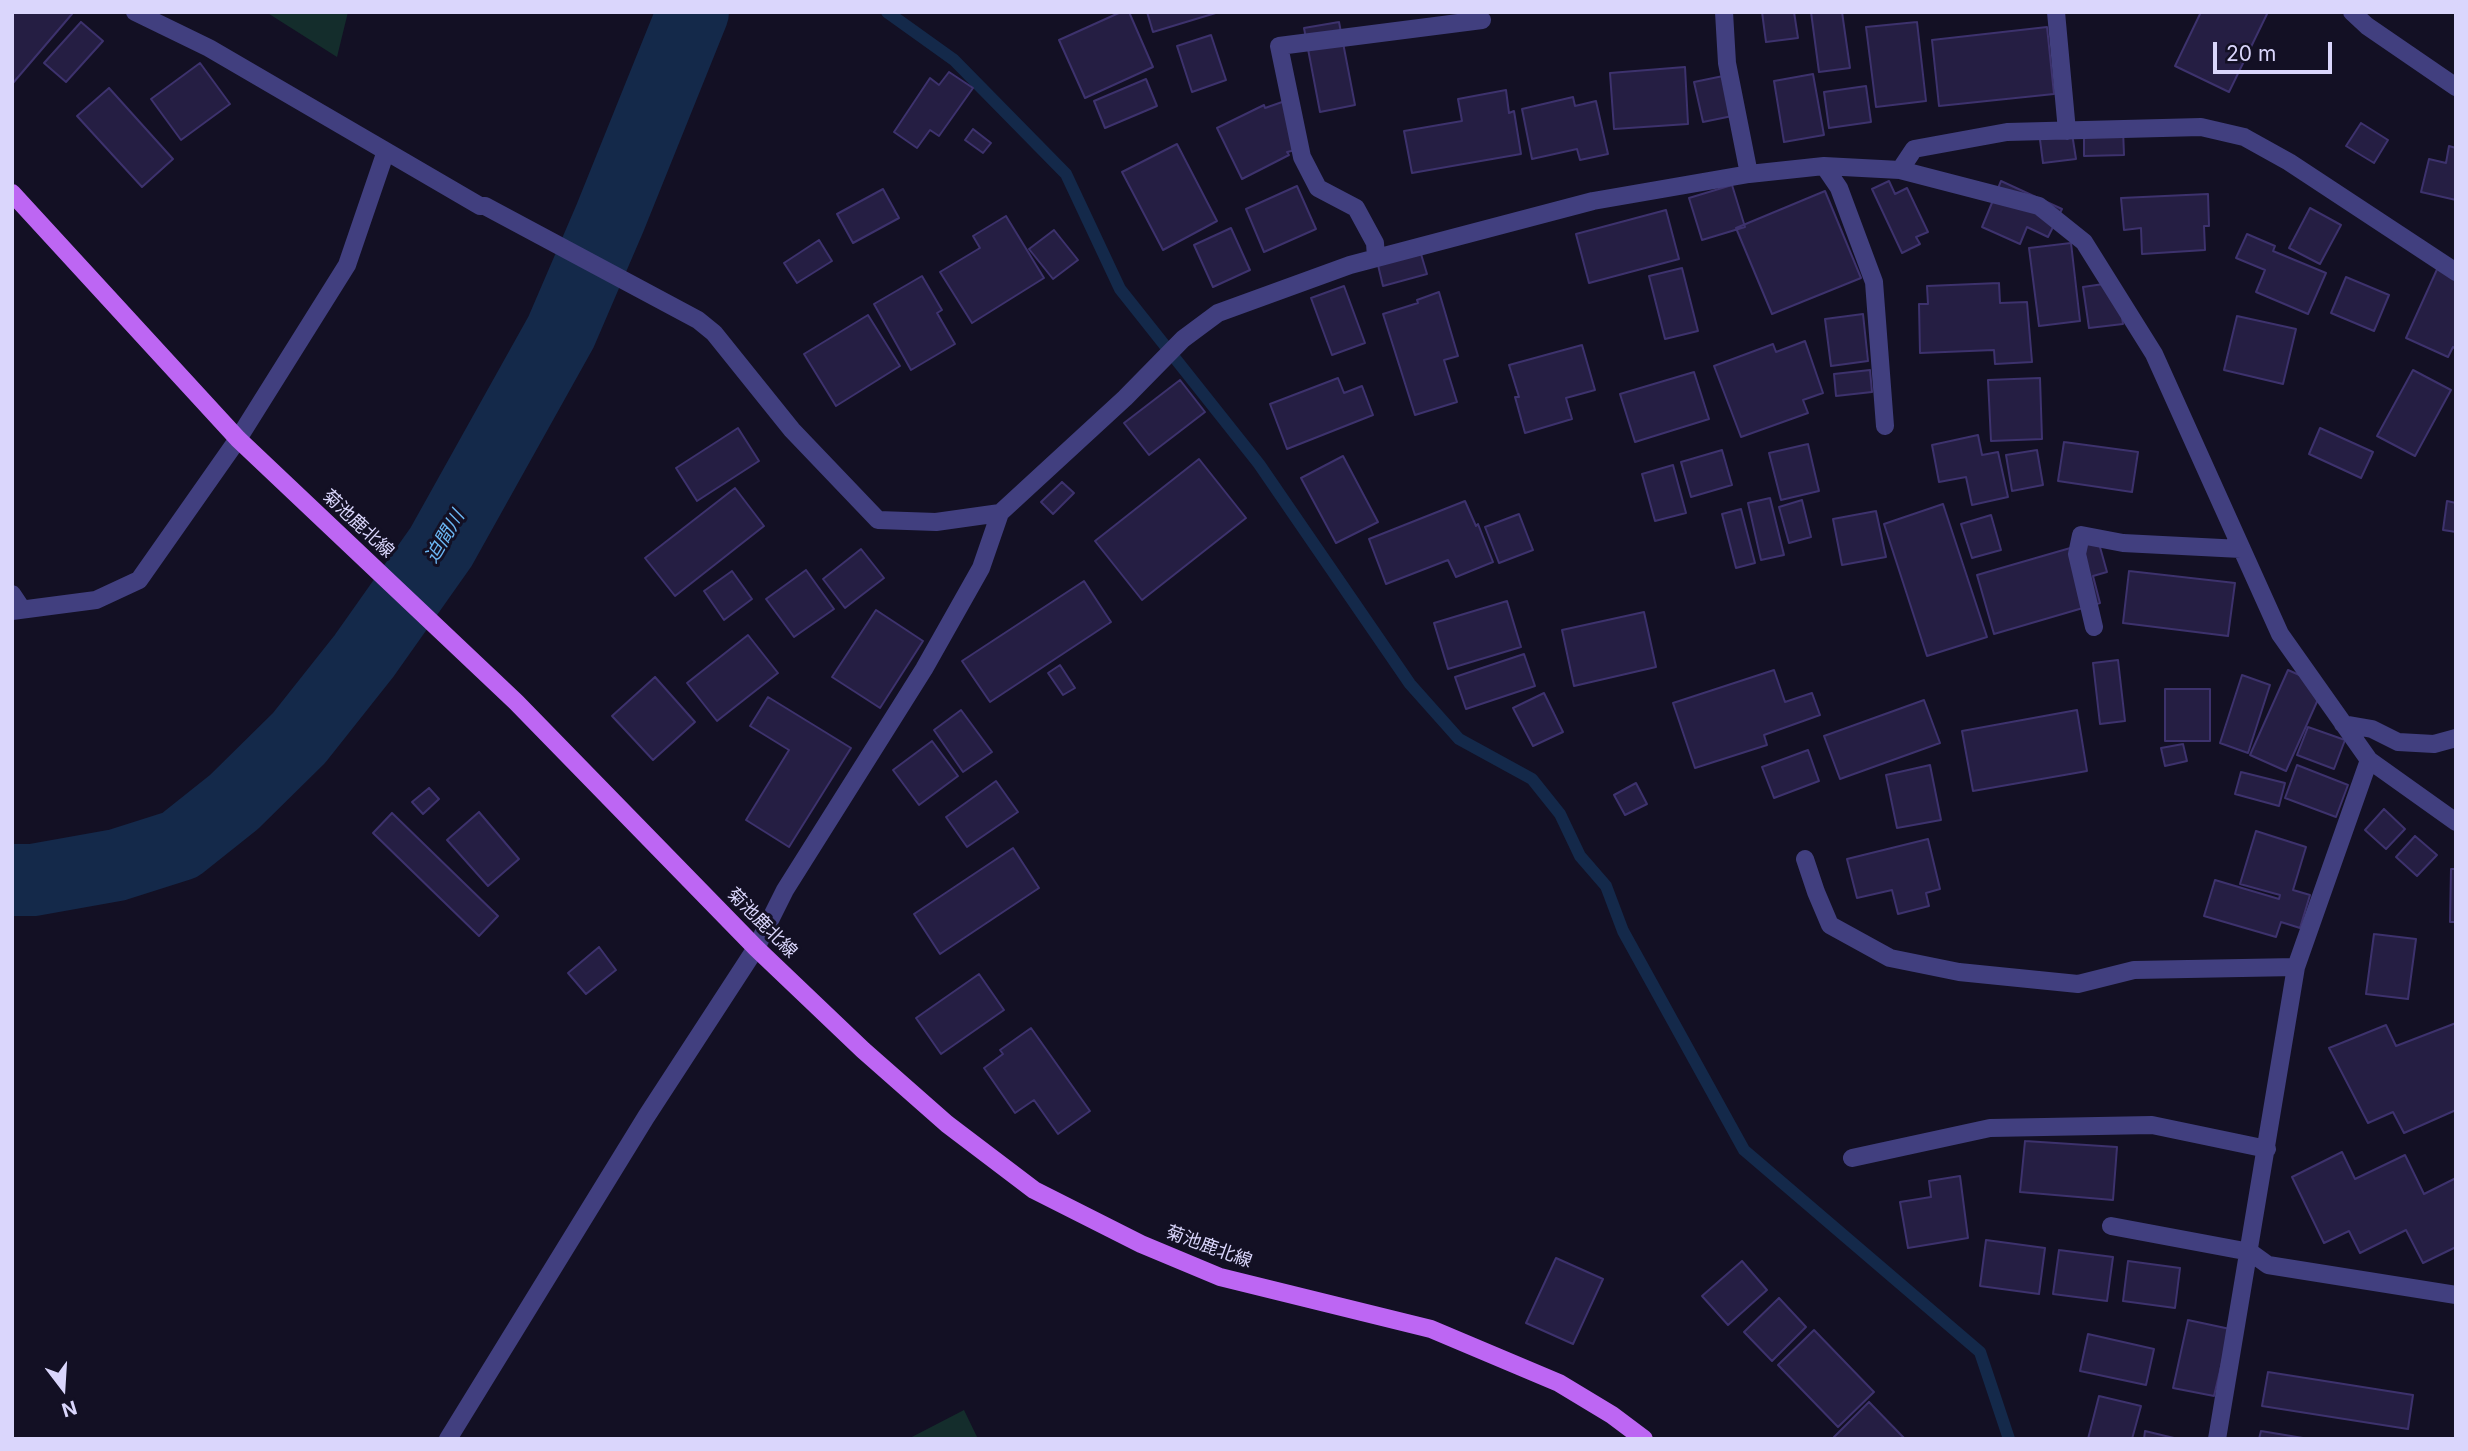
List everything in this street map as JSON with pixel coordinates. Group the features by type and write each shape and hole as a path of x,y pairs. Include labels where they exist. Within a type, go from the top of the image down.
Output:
{"main road":[{"name":"菊池鹿北線","path":"12,193 238,439 516,702 756,948 863,1050 936,1114 1034,1190 1141,1244 1220,1277 1431,1329 1559,1383 1612,1415 1644,1439"}],"street":[{"path":"135,12 209,48 480,206 485,206 698,320 714,333 792,430 878,520 936,522 1000,513"},
{"path":"1724,12 1727,63 1748,174"},
{"path":"2056,12 2067,131"},
{"path":"2352,12 2367,26 2456,86"},
{"path":"1376,258 1375,243 1356,208 1318,188 1302,157 1279,46 1482,20"},
{"path":"1900,170 1914,149 2007,132 2201,127 2244,137 2289,162 2456,272"},
{"path":"16,604 96,600 139,580 238,439 346,265 386,151"},
{"path":"1824,166 1839,188 1874,282 1885,426"},
{"path":"448,1439 646,1117 756,948 785,890 924,669 981,569 1000,513 1125,398 1183,339 1218,313 1350,265 1593,201 1748,174 1824,166 1900,170 2039,206 2084,242 2154,354 2280,634 2369,760 2456,822"},
{"path":"2094,627 2077,554 2081,535 2123,542 2241,548"},
{"path":"2343,724 2372,729 2398,742 2434,744 2456,738"},
{"path":"2217,1439 2296,967 2369,760"},
{"path":"1805,859 1830,925 1889,958 1959,972 2078,984 2134,970 2296,967"},
{"path":"1852,1158 1990,1128 2152,1125 2267,1149"},
{"path":"2111,1226 2250,1252 2268,1265 2456,1295"}],"green space":[{"path":"266,12 348,12 337,57"},
{"path":"964,1410 978,1439 908,1439"}],"building":[{"path":"12,12 72,14 13,83"},
{"path":"1121,12 1129,12 1153,67 1085,98 1059,40"},
{"path":"1147,12 1219,12 1153,32"},
{"path":"1762,12 1794,12 1798,38 1766,42"},
{"path":"1811,12 1842,12 1850,68 1819,72"},
{"path":"2201,12 2268,12 2229,92 2175,66"},
{"path":"81,22 103,41 66,82 44,63"},
{"path":"1339,22 1355,105 1320,112 1304,28"},
{"path":"1917,22 1926,101 1876,107 1866,27"},
{"path":"2047,27 2054,94 1939,106 1932,40"},
{"path":"1211,35 1226,80 1192,92 1177,46"},
{"path":"200,63 230,104 181,140 151,99"},
{"path":"1685,67 1688,124 1614,129 1610,73"},
{"path":"949,72 973,88 939,136 930,130 917,148 894,132 930,78 939,85"},
{"path":"1813,74 1824,135 1784,142 1774,81"},
{"path":"1728,75 1737,115 1703,122 1694,82"},
{"path":"1146,79 1157,106 1105,128 1094,101"},
{"path":"1866,86 1871,122 1829,128 1824,92"},
{"path":"109,88 173,159 142,187 77,116"},
{"path":"1506,90 1509,113 1514,111 1521,154 1412,173 1404,131 1462,121 1458,99"},
{"path":"1573,97 1575,106 1596,101 1608,154 1580,160 1577,149 1532,159 1522,109"},
{"path":"1285,101 1300,149 1287,152 1289,155 1242,179 1217,128 1264,105 1265,108"},
{"path":"2361,123 2388,140 2374,163 2346,146"},
{"path":"2071,127 2076,159 2043,163 2039,132"},
{"path":"973,129 991,143 983,153 965,140"},
{"path":"2123,129 2124,155 2084,156 2084,130"},
{"path":"1177,144 1217,221 1163,250 1122,172"},
{"path":"2449,146 2456,148 2456,200 2421,192 2429,159 2446,163"},
{"path":"1889,181 1895,194 1907,188 1928,232 1916,237 1920,244 1902,253 1872,189"},
{"path":"2001,181 2062,209 2048,237 2027,227 2020,244 1982,227"},
{"path":"1732,185 1745,227 1702,240 1689,198"},
{"path":"1297,186 1316,229 1264,252 1246,209"},
{"path":"883,189 899,218 853,243 837,214"},
{"path":"1825,191 1861,278 1772,314 1736,228"},
{"path":"2208,194 2209,226 2204,226 2205,250 2142,254 2141,228 2124,230 2121,198"},
{"path":"2310,208 2341,225 2320,264 2289,248"},
{"path":"1666,210 1679,259 1589,283 1576,234"},
{"path":"1006,216 1044,278 972,323 940,272 980,248 973,236"},
{"path":"1231,228 1250,270 1213,287 1194,245"},
{"path":"1054,230 1078,260 1053,279 1029,249"},
{"path":"2247,234 2275,246 2273,251 2326,273 2308,314 2256,292 2265,270 2236,258"},
{"path":"819,240 832,261 797,283 784,263"},
{"path":"2071,243 2080,321 2039,326 2029,248"},
{"path":"1421,254 1427,274 1383,286 1378,265"},
{"path":"2439,265 2456,273 2456,348 2453,347 2448,357 2406,338"},
{"path":"1682,268 1698,331 1665,339 1649,276"},
{"path":"922,276 942,310 937,313 955,344 911,370 874,304"},
{"path":"2346,277 2389,295 2374,331 2331,313"},
{"path":"2117,282 2123,324 2089,328 2083,287"},
{"path":"1999,283 2000,303 2027,302 2032,362 1995,364 1994,350 1920,353 1919,304 1928,304 1927,286"},
{"path":"1344,286 1365,343 1332,355 1311,298"},
{"path":"1439,292 1458,356 1444,360 1457,402 1415,415 1383,314 1418,303 1417,300"},
{"path":"1863,314 1868,361 1831,366 1825,319"},
{"path":"868,315 900,366 836,406 804,354"},
{"path":"2237,316 2296,329 2283,384 2224,370"},
{"path":"1805,341 1823,393 1803,400 1808,413 1741,437 1714,366 1773,344 1776,352"},
{"path":"1582,345 1595,390 1566,398 1572,419 1525,433 1515,397 1519,397 1509,365"},
{"path":"1870,370 1872,392 1836,396 1834,374"},
{"path":"2413,370 2451,390 2415,456 2377,436"},
{"path":"1694,372 1709,419 1635,442 1620,394"},
{"path":"1338,378 1344,393 1362,386 1373,415 1287,449 1270,404"},
{"path":"2040,378 2042,439 1991,441 1988,380"},
{"path":"1180,380 1205,412 1149,455 1124,423"},
{"path":"738,428 759,461 697,501 676,468"},
{"path":"2320,428 2373,452 2361,478 2309,454"},
{"path":"1978,435 1982,455 1998,452 2008,497 1972,505 1966,477 1939,482 1932,445"},
{"path":"2064,442 2138,452 2132,492 2058,481"},
{"path":"1808,444 1819,491 1781,500 1769,453"},
{"path":"1722,450 1732,485 1691,497 1681,462"},
{"path":"2037,450 2043,485 2012,491 2006,455"},
{"path":"1343,456 1378,522 1336,543 1301,478"},
{"path":"1199,459 1246,518 1142,600 1095,541"},
{"path":"1673,465 1686,513 1655,521 1642,474"},
{"path":"1062,482 1074,493 1053,514 1041,502"},
{"path":"735,488 764,526 675,596 645,558"},
{"path":"1770,498 1784,555 1761,560 1748,503"},
{"path":"1802,500 1811,537 1789,543 1779,507"},
{"path":"1465,501 1476,526 1478,524 1493,562 1456,577 1448,560 1386,584 1369,539"},
{"path":"2447,501 2456,503 2456,532 2443,530"},
{"path":"1943,504 1987,637 1927,656 1884,524"},
{"path":"1741,509 1755,563 1736,568 1722,514"},
{"path":"1876,511 1886,557 1842,565 1833,519"},
{"path":"1519,514 1533,550 1499,563 1485,527"},
{"path":"1991,515 2001,550 1972,558 1961,524"},
{"path":"2098,540 2107,572 2093,576 2100,603 1994,634 1977,575"},
{"path":"861,549 884,578 845,608 823,579"},
{"path":"806,570 834,609 794,637 766,599"},
{"path":"732,571 752,599 724,620 704,591"},
{"path":"2129,571 2235,583 2228,636 2123,623"},
{"path":"1084,581 1111,622 990,702 962,661"},
{"path":"1507,601 1521,647 1448,669 1434,623"},
{"path":"876,610 923,641 880,708 832,677"},
{"path":"1644,612 1656,667 1574,686 1562,630"},
{"path":"748,635 778,673 717,721 687,683"},
{"path":"1524,654 1535,686 1466,709 1455,677"},
{"path":"2118,660 2125,721 2100,724 2093,663"},
{"path":"1060,665 1075,688 1063,695 1048,673"},
{"path":"1774,670 1785,702 1812,693 1820,715 1764,735 1767,745 1695,768 1673,703"},
{"path":"2288,670 2324,686 2286,771 2250,755"},
{"path":"2242,675 2270,685 2248,753 2220,743"},
{"path":"655,677 695,722 653,760 612,716"},
{"path":"2165,689 2210,689 2210,741 2165,741"},
{"path":"1544,693 1563,732 1533,746 1513,708"},
{"path":"768,697 851,748 789,847 746,820 789,750 750,726"},
{"path":"1924,700 1940,743 1840,779 1824,736"},
{"path":"961,710 992,752 963,772 934,730"},
{"path":"2077,710 2087,771 1973,791 1962,731"},
{"path":"2308,727 2345,740 2334,769 2297,755"},
{"path":"932,741 958,776 919,805 893,770"},
{"path":"2183,744 2187,761 2165,766 2161,748"},
{"path":"1808,750 1819,781 1774,798 1762,767"},
{"path":"1930,765 1941,820 1897,828 1886,775"},
{"path":"2297,765 2348,785 2336,817 2285,798"},
{"path":"2241,772 2285,783 2279,806 2235,794"},
{"path":"996,781 1018,812 967,847 946,817"},
{"path":"1636,783 1647,804 1625,815 1614,795"},
{"path":"429,788 439,799 423,814 412,802"},
{"path":"2384,809 2405,829 2386,849 2365,830"},
{"path":"479,812 519,859 488,886 447,840"},
{"path":"392,813 498,916 479,936 373,833"},
{"path":"2256,831 2306,847 2293,890 2310,895 2300,928 2281,922 2276,937 2204,916 2215,880 2279,899 2280,895 2240,884"},
{"path":"2415,836 2437,855 2417,876 2396,857"},
{"path":"1928,839 1940,889 1926,893 1929,906 1898,914 1892,890 1857,898 1847,859"},
{"path":"1013,848 1039,888 940,954 914,914"},
{"path":"2451,869 2456,869 2456,922 2450,922"},
{"path":"2374,934 2416,939 2408,999 2366,994"},
{"path":"599,947 616,970 586,994 568,973"},
{"path":"979,974 1004,1010 941,1054 916,1018"},
{"path":"2456,1023 2456,1110 2404,1133 2393,1112 2368,1123 2329,1048 2386,1025 2396,1046"},
{"path":"1031,1028 1090,1111 1058,1134 1034,1100 1015,1113 984,1068 1003,1054 1000,1050"},
{"path":"2025,1141 2117,1147 2113,1200 2020,1192"},
{"path":"2342,1152 2355,1179 2405,1155 2424,1194 2456,1178 2456,1247 2423,1263 2406,1230 2360,1253 2349,1231 2324,1243 2292,1177"},
{"path":"1960,1176 1968,1238 1908,1248 1900,1202 1931,1197 1929,1181"},
{"path":"1986,1240 2045,1248 2039,1294 1980,1286"},
{"path":"2059,1250 2113,1257 2107,1301 2053,1294"},
{"path":"1556,1258 1603,1279 1573,1344 1526,1323"},
{"path":"1742,1261 1767,1290 1728,1325 1702,1296"},
{"path":"2128,1261 2180,1268 2175,1308 2123,1301"},
{"path":"1779,1298 1806,1327 1772,1361 1744,1332"},
{"path":"2188,1320 2230,1329 2214,1396 2173,1388"},
{"path":"1814,1330 1874,1392 1838,1427 1778,1365"},
{"path":"2088,1334 2154,1349 2146,1385 2080,1371"},
{"path":"2268,1372 2413,1395 2408,1429 2262,1406"},
{"path":"2099,1396 2141,1406 2132,1439 2088,1439"},
{"path":"1869,1402 1905,1439 1835,1439"},
{"path":"2145,1431 2178,1439 2144,1439"},
{"path":"2261,1431 2309,1439 2259,1439"}],"waterway":[{"name":"迫間川","path":"12,880 33,880 117,865 180,845 234,802 299,738 364,656 441,547 561,332 693,12"},
{"path":"887,12 954,60 1066,174 1120,289 1259,464 1410,684 1459,739 1532,779 1560,814 1580,856 1606,886 1623,931 1744,1150 1980,1352 2009,1439"}]}
